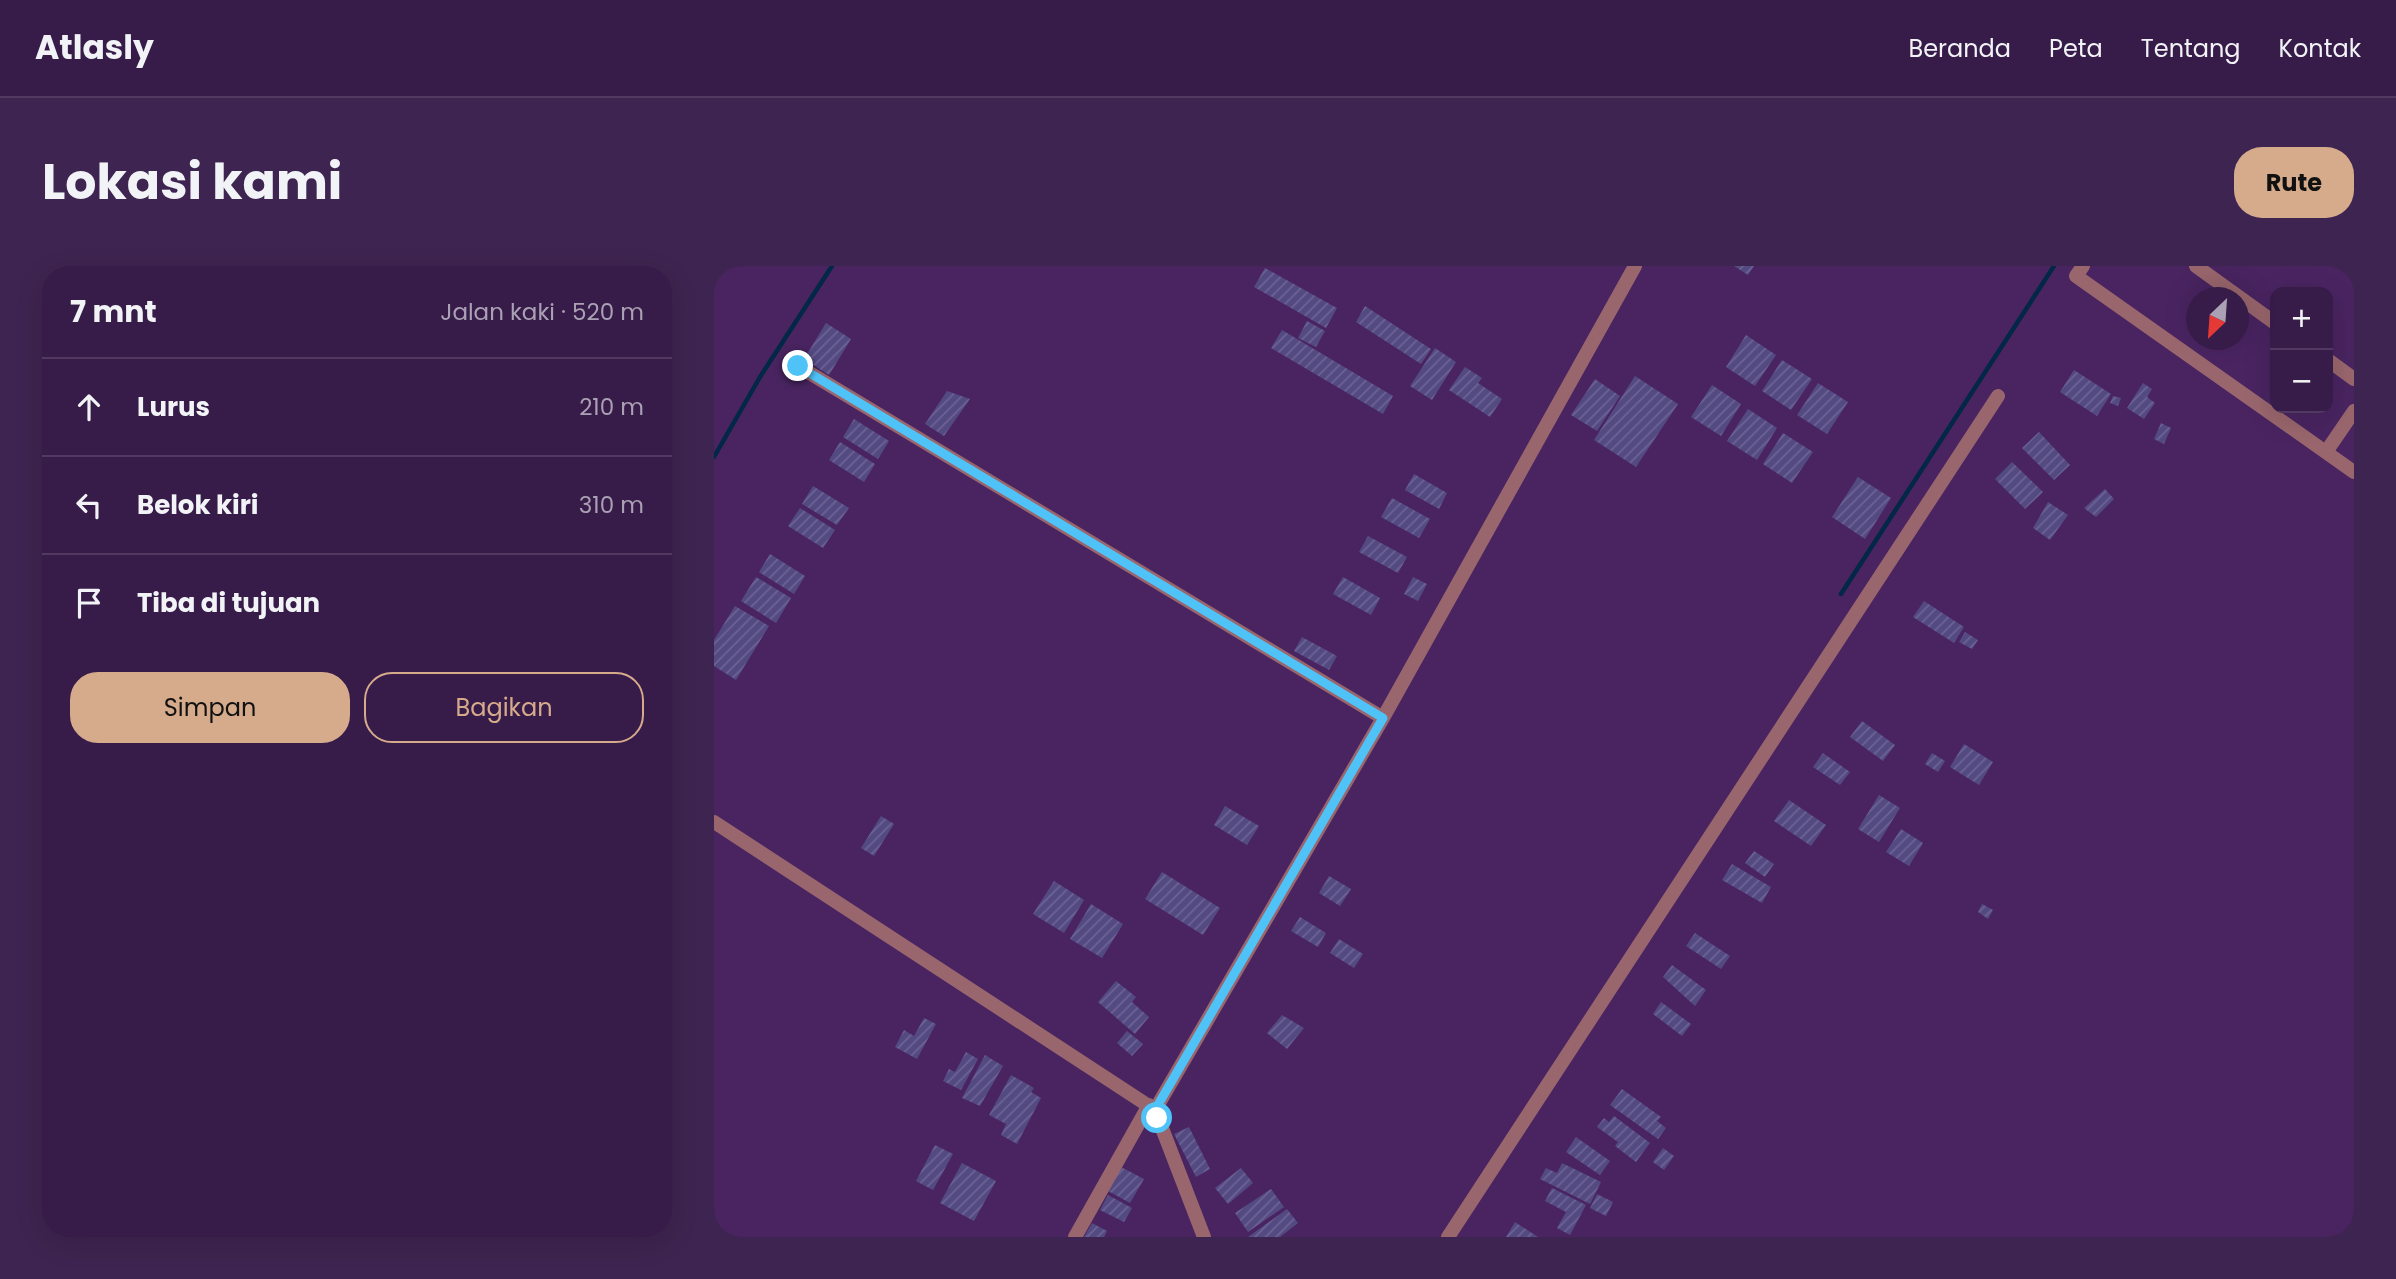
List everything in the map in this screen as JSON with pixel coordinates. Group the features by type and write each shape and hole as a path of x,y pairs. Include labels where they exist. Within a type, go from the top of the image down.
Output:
{"street":[{"path":"1075,1237 1383,718 1635,266"},
{"path":"2083,266 2076,276 2354,472"},
{"path":"2196,266 2270,319"},
{"path":"2333,364 2354,379"},
{"path":"798,366 1383,718"},
{"path":"1448,1237 1998,396"},
{"path":"2326,452 2354,411"},
{"path":"714,822 1152,1108 1204,1237"}],"building":[{"path":"1734,266 1754,266 1748,275"},
{"path":"1265,268 1337,308 1326,328 1254,287"},
{"path":"1365,306 1431,349 1421,364 1356,322"},
{"path":"1307,321 1325,331 1316,347 1298,338"},
{"path":"826,323 851,339 829,375 804,359"},
{"path":"1282,330 1393,396 1383,414 1271,348"},
{"path":"1746,335 1776,355 1755,386 1726,367"},
{"path":"1435,348 1456,362 1432,400 1410,386"},
{"path":"1782,360 1812,379 1791,410 1762,391"},
{"path":"1465,367 1482,378 1478,383 1502,399 1490,417 1449,390"},
{"path":"2074,370 2111,394 2097,416 2060,392"},
{"path":"1635,376 1678,404 1636,467 1594,440"},
{"path":"1595,379 1620,396 1597,431 1571,415"},
{"path":"1818,383 1848,402 1827,434 1797,415"},
{"path":"2143,383 2152,389 2147,397 2155,403 2144,419 2127,408"},
{"path":"1712,385 1741,404 1721,436 1691,417"},
{"path":"947,391 970,399 944,436 925,424"},
{"path":"2113,396 2121,398 2118,406 2110,403"},
{"path":"1748,409 1777,428 1757,460 1727,441"},
{"path":"854,419 889,441 878,459 843,437"},
{"path":"2161,423 2171,428 2164,444 2154,439"},
{"path":"2039,432 2070,465 2054,480 2022,448"},
{"path":"1783,433 1813,452 1792,483 1763,464"},
{"path":"840,442 875,464 864,482 829,460"},
{"path":"2012,462 2043,492 2025,509 1995,479"},
{"path":"1414,474 1447,493 1439,509 1405,490"},
{"path":"1858,477 1891,498 1865,539 1832,517"},
{"path":"813,486 849,508 837,525 802,504"},
{"path":"2105,489 2114,499 2096,517 2084,508"},
{"path":"1392,498 1430,519 1419,538 1381,517"},
{"path":"2048,502 2068,515 2050,540 2033,528"},
{"path":"800,508 835,530 823,548 788,526"},
{"path":"1368,536 1407,557 1398,573 1359,552"},
{"path":"770,554 805,576 794,594 759,572"},
{"path":"756,577 791,598 776,623 741,601"},
{"path":"1343,577 1380,598 1371,615 1333,594"},
{"path":"1413,577 1427,584 1418,601 1404,594"},
{"path":"1924,601 1964,627 1954,643 1913,617"},
{"path":"735,606 769,626 736,680 714,666 714,640"},
{"path":"1965,632 1978,640 1972,649 1959,642"},
{"path":"1302,637 1337,656 1329,670 1294,651"},
{"path":"1862,721 1895,745 1883,761 1850,737"},
{"path":"1964,744 1993,762 1979,785 1950,767"},
{"path":"1823,753 1850,772 1840,785 1813,767"},
{"path":"1932,753 1945,761 1938,772 1925,764"},
{"path":"1879,795 1900,808 1879,842 1858,829"},
{"path":"1789,800 1826,825 1811,846 1774,821"},
{"path":"1225,806 1259,826 1247,845 1214,825"},
{"path":"881,816 894,824 874,856 861,848"},
{"path":"1901,829 1923,843 1909,866 1886,852"},
{"path":"1754,851 1774,864 1765,877 1745,863"},
{"path":"1732,864 1771,887 1762,903 1722,880"},
{"path":"1162,872 1220,908 1203,935 1145,899"},
{"path":"1329,876 1351,889 1340,906 1319,893"},
{"path":"1054,881 1084,900 1064,933 1033,914"},
{"path":"1091,904 1123,924 1102,958 1070,939"},
{"path":"1982,904 1993,910 1988,919 1978,912"},
{"path":"1300,917 1326,933 1318,947 1291,931"},
{"path":"1695,933 1730,956 1721,969 1686,946"},
{"path":"1339,939 1363,954 1354,968 1330,953"},
{"path":"1672,965 1706,990 1695,1006 1663,977"},
{"path":"1116,981 1136,997 1132,1002 1149,1017 1135,1034 1098,1002"},
{"path":"1661,1002 1691,1024 1682,1036 1653,1014"},
{"path":"1282,1015 1304,1028 1287,1049 1267,1033"},
{"path":"924,1018 936,1024 917,1059 895,1047 904,1030 914,1036"},
{"path":"1127,1031 1143,1044 1132,1056 1117,1043"},
{"path":"966,1052 978,1059 961,1090 943,1081 949,1069 955,1072"},
{"path":"985,1055 1003,1066 980,1106 962,1098"},
{"path":"1011,1075 1034,1088 1031,1092 1041,1098 1017,1144 1001,1135 1006,1124 989,1115"},
{"path":"1622,1089 1661,1117 1657,1121 1666,1128 1658,1139 1610,1105"},
{"path":"1614,1116 1650,1143 1636,1162 1615,1146 1618,1142 1597,1127 1604,1118 1609,1122"},
{"path":"1189,1127 1210,1169 1196,1177 1174,1134"},
{"path":"1576,1137 1610,1161 1600,1175 1566,1152"},
{"path":"935,1145 953,1154 933,1190 916,1181"},
{"path":"1663,1148 1674,1156 1664,1170 1653,1162"},
{"path":"962,1163 996,1181 974,1221 940,1203"},
{"path":"1562,1163 1601,1182 1590,1204 1540,1179 1546,1168 1557,1173"},
{"path":"1121,1167 1144,1179 1130,1203 1108,1191"},
{"path":"1241,1168 1253,1183 1228,1204 1215,1188"},
{"path":"1552,1188 1586,1205 1570,1235 1557,1228 1566,1212 1545,1201"},
{"path":"1271,1189 1284,1207 1248,1232 1235,1213"},
{"path":"1597,1194 1613,1202 1606,1216 1590,1208"},
{"path":"1108,1195 1132,1208 1124,1222 1100,1210"},
{"path":"1287,1209 1298,1223 1280,1237 1248,1237"},
{"path":"1515,1222 1538,1237 1506,1237"},
{"path":"1092,1223 1107,1231 1104,1237 1084,1237"}],"waterway":[{"path":"714,457 760,377 832,266"},
{"path":"1841,594 2054,266"}],"route":[{"path":"798,366 1383,718 1155,1110 1157,1118"}]}
